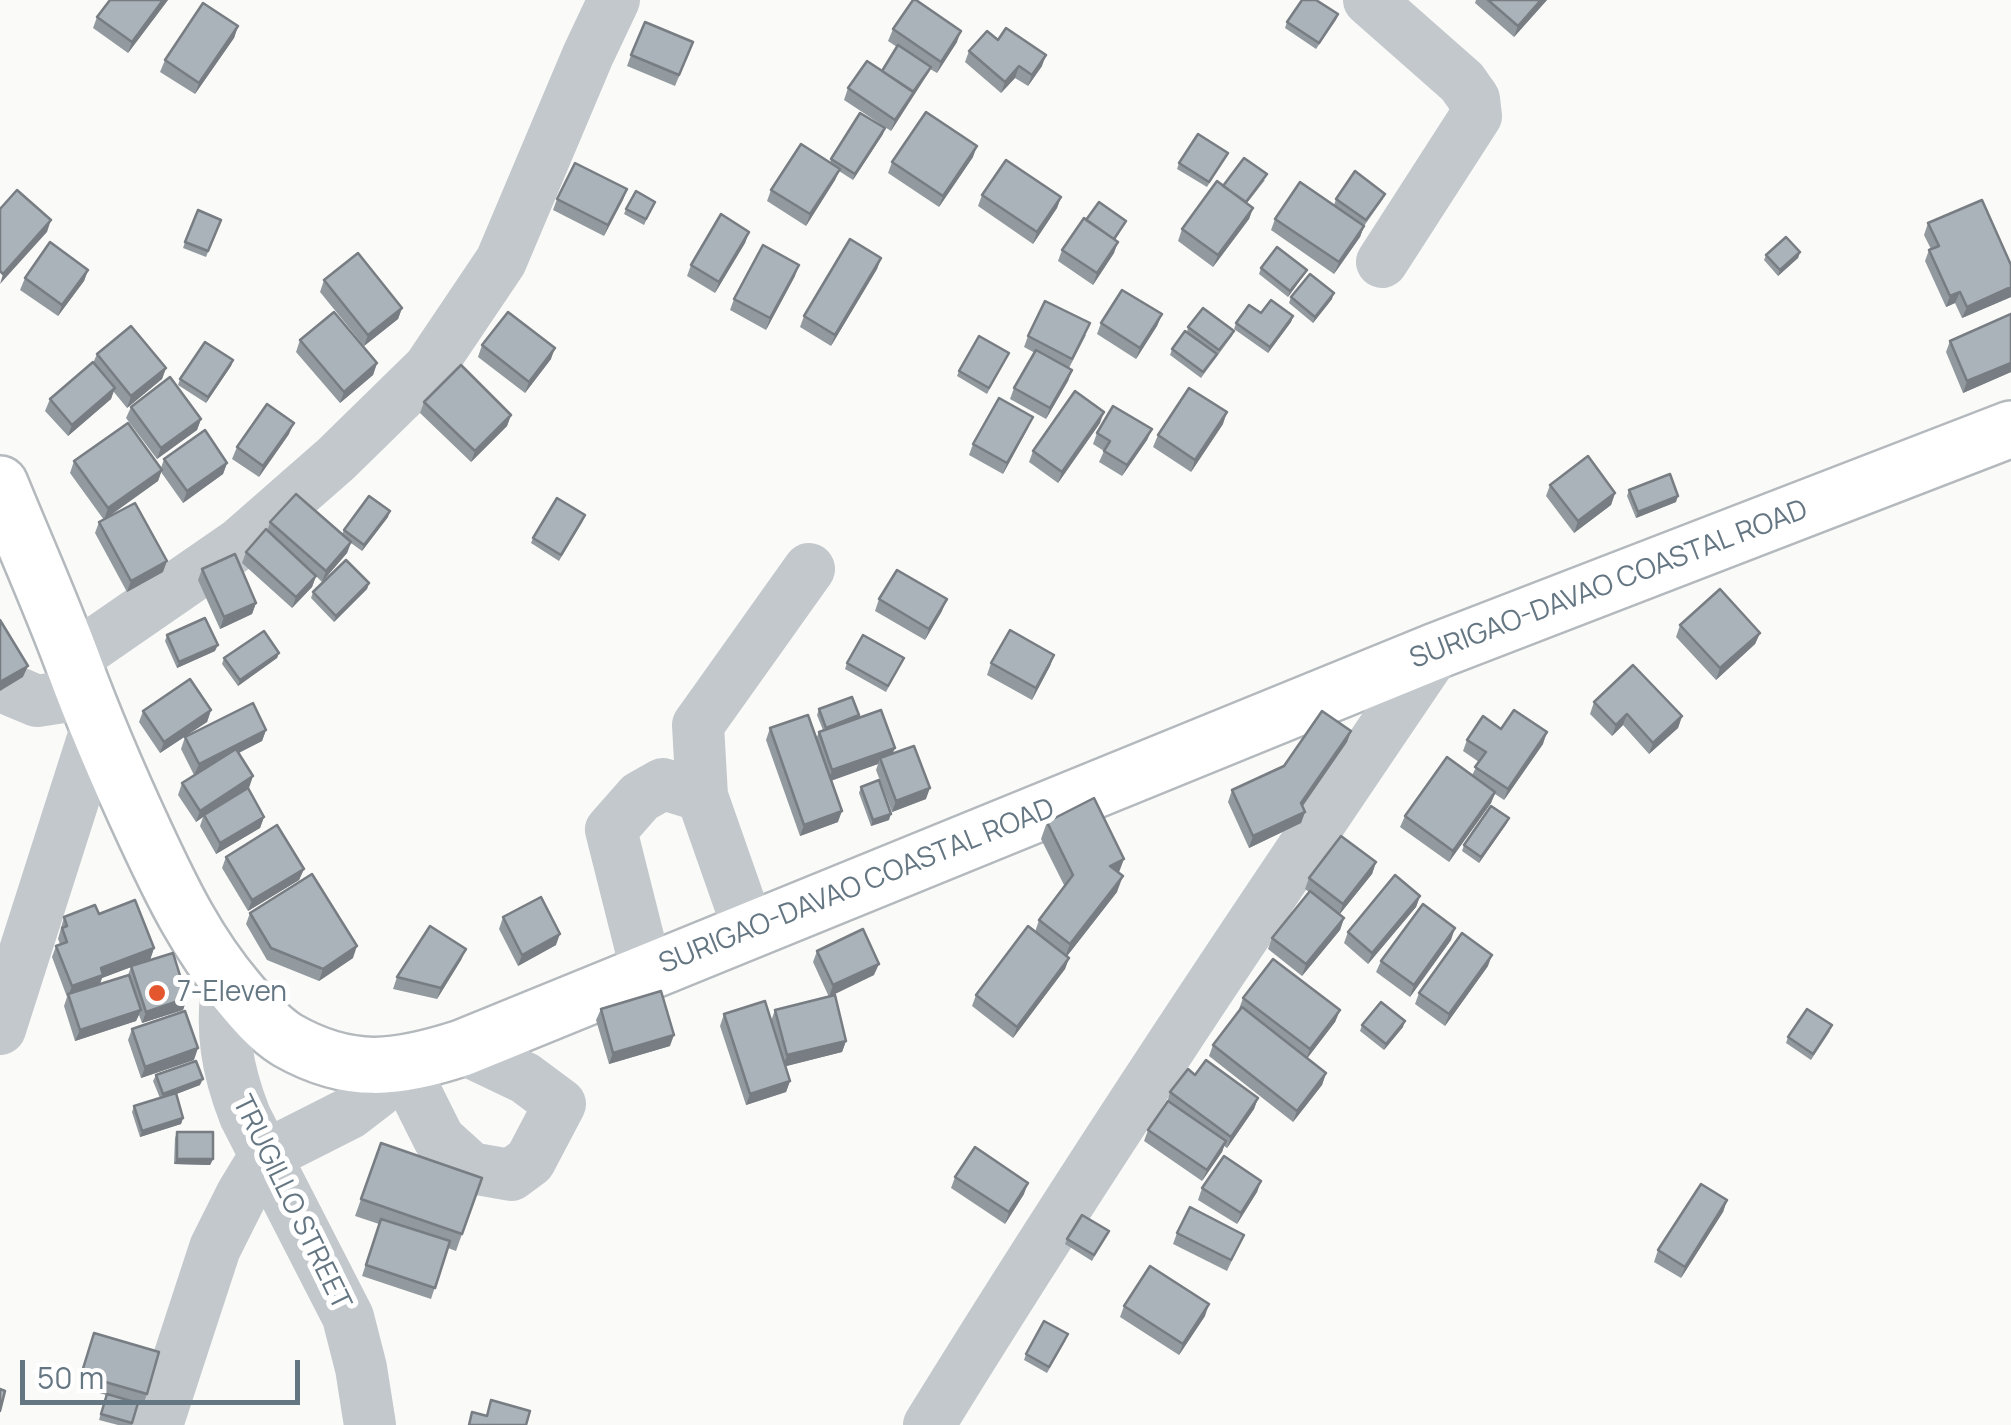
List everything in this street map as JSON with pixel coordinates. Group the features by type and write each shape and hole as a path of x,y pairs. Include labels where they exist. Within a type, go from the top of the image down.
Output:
{"highway":[{"name":"SURIGAO-DAVAO COASTAL ROAD","path":"0,484 14,565 84,694 183,916 203,948 265,1023 288,1040 346,1062 375,1068 402,1066 462,1048 1436,651 2011,429"}],"street":[{"path":"0,1029 84,694 429,368 501,261 614,0"},
{"path":"1369,0 1462,82 1474,98 1476,116 1382,262"},
{"path":"749,930 702,796 698,725 809,569"},
{"path":"930,1425 1030,1262 1222,967 1436,651"},
{"path":"6,688 37,701 84,694"},
{"path":"647,972 611,830 640,797 663,784 702,796"},
{"name":"TRUGILLO STREET","path":"228,980 224,1043 232,1084 348,1317 370,1425"},
{"path":"157,1425 216,1248 265,1156 350,1114 402,1066 439,1139 471,1168 510,1175 530,1161 560,1104 525,1078 462,1048"}],"building":[{"path":"110,0 163,0 132,42 97,17"},
{"path":"913,0 961,31 941,62 893,29"},
{"path":"1302,0 1316,0 1338,14 1319,43 1287,22"},
{"path":"1488,0 1541,0 1518,26"},
{"path":"203,3 238,26 199,83 165,60"},
{"path":"645,22 693,42 679,75 631,55"},
{"path":"1006,28 1046,55 1032,75 1019,66 1005,82 969,51 987,31 998,40"},
{"path":"898,45 931,67 913,92 882,71"},
{"path":"867,61 914,92 895,120 848,88"},
{"path":"926,112 977,146 943,196 892,162"},
{"path":"860,113 885,128 855,174 831,159"},
{"path":"1198,134 1228,153 1209,182 1179,163"},
{"path":"801,144 840,169 810,214 771,190"},
{"path":"1244,158 1267,174 1246,202 1223,186"},
{"path":"1006,160 1061,197 1037,232 982,195"},
{"path":"575,163 627,189 608,225 557,199"},
{"path":"1355,171 1385,194 1366,220 1336,199"},
{"path":"1217,181 1253,208 1218,255 1182,229"},
{"path":"1300,182 1364,226 1339,262 1275,219"},
{"path":"17,190 51,220 3,274 0,209"},
{"path":"636,191 655,202 646,219 626,209"},
{"path":"1982,200 2011,265 2011,287 1967,307 1960,292 1950,296 1929,250 1939,246 1928,223"},
{"path":"1099,202 1126,221 1114,239 1086,220"},
{"path":"198,210 221,220 208,251 185,242"},
{"path":"721,214 749,232 719,282 691,265"},
{"path":"1084,218 1118,242 1097,273 1062,250"},
{"path":"1786,237 1800,252 1780,270 1766,255"},
{"path":"850,239 881,258 835,335 804,316"},
{"path":"50,242 88,270 62,305 25,278"},
{"path":"763,245 799,265 770,318 734,299"},
{"path":"1277,247 1307,270 1290,291 1261,268"},
{"path":"358,253 402,308 368,335 324,280"},
{"path":"1310,274 1334,293 1315,317 1291,297"},
{"path":"1122,290 1162,314 1140,348 1101,323"},
{"path":"1271,300 1293,316 1270,347 1236,323 1249,305 1261,313"},
{"path":"1045,301 1090,323 1072,359 1028,336"},
{"path":"1203,308 1234,331 1219,350 1188,327"},
{"path":"334,312 377,363 344,392 300,340"},
{"path":"508,312 555,348 529,382 482,345"},
{"path":"2011,314 2011,363 1967,381 1950,341"},
{"path":"131,326 166,368 131,396 97,354"},
{"path":"1185,331 1217,354 1203,372 1172,349"},
{"path":"979,336 1009,353 989,388 959,371"},
{"path":"205,342 233,360 208,397 180,379"},
{"path":"1036,350 1072,370 1050,408 1014,388"},
{"path":"93,362 115,388 72,425 50,399"},
{"path":"461,365 511,415 475,451 424,402"},
{"path":"170,377 201,419 161,448 131,407"},
{"path":"1189,388 1227,412 1195,460 1158,435"},
{"path":"1075,391 1104,412 1062,472 1033,451"},
{"path":"999,398 1033,417 1007,463 973,444"},
{"path":"267,404 294,423 263,466 237,447"},
{"path":"1113,406 1152,429 1127,465 1104,451 1110,441 1097,433"},
{"path":"128,423 162,470 108,508 74,461"},
{"path":"205,430 227,463 187,491 164,459"},
{"path":"1588,456 1615,493 1578,521 1550,485"},
{"path":"1670,474 1678,496 1638,512 1629,490"},
{"path":"296,494 351,542 326,571 270,522"},
{"path":"369,496 390,511 364,545 344,530"},
{"path":"557,498 585,515 561,555 533,538"},
{"path":"135,503 167,561 131,581 99,522"},
{"path":"266,529 316,576 296,597 246,552"},
{"path":"235,554 256,603 224,617 202,569"},
{"path":"346,560 369,583 336,616 313,592"},
{"path":"897,570 947,599 929,629 879,599"},
{"path":"1720,589 1760,633 1720,668 1680,625"},
{"path":"205,618 218,645 179,662 167,635"},
{"path":"0,620 28,666 0,682"},
{"path":"1010,630 1054,655 1036,688 991,663"},
{"path":"264,631 279,653 240,680 224,658"},
{"path":"863,635 904,658 888,686 847,663"},
{"path":"1633,665 1682,716 1653,743 1627,714 1616,725 1594,702"},
{"path":"190,679 211,710 164,742 143,711"},
{"path":"852,697 859,715 826,728 819,709"},
{"path":"253,703 266,730 199,764 185,737"},
{"path":"881,710 895,748 832,770 819,732"},
{"path":"1514,710 1547,732 1508,789 1475,767 1486,752 1467,740 1483,716 1501,729"},
{"path":"1322,711 1351,731 1301,803 1305,812 1253,836 1232,790 1284,766"},
{"path":"808,715 842,811 804,825 770,728"},
{"path":"914,746 930,788 896,801 880,758"},
{"path":"236,749 253,776 200,811 182,783"},
{"path":"1447,757 1495,792 1453,851 1405,816"},
{"path":"879,780 891,814 873,820 861,787"},
{"path":"248,788 264,817 220,843 204,815"},
{"path":"1094,798 1124,859 1110,866 1123,876 1070,944 1039,920 1073,875 1047,822"},
{"path":"1491,806 1509,818 1481,857 1464,845"},
{"path":"277,825 304,869 252,900 226,857"},
{"path":"1341,836 1376,862 1343,904 1309,878"},
{"path":"312,874 357,946 323,969 271,948 250,913"},
{"path":"1395,875 1420,896 1372,953 1348,932"},
{"path":"1310,891 1344,918 1306,964 1272,938"},
{"path":"541,897 560,934 522,955 503,917"},
{"path":"135,900 154,948 101,968 103,975 72,986 56,946 67,942 62,928 67,926 64,917 95,905 99,914"},
{"path":"1423,904 1455,928 1414,985 1381,961"},
{"path":"430,926 466,949 441,988 397,977"},
{"path":"1028,926 1069,958 1017,1027 976,995"},
{"path":"863,929 879,964 833,985 817,951"},
{"path":"1462,933 1492,955 1449,1014 1419,993"},
{"path":"173,953 187,998 146,1012 131,966"},
{"path":"1273,959 1340,1010 1310,1049 1243,998"},
{"path":"129,975 141,1010 80,1030 68,994"},
{"path":"661,991 674,1035 613,1053 601,1009"},
{"path":"835,995 846,1041 787,1055 775,1010"},
{"path":"765,1001 790,1081 750,1094 724,1014"},
{"path":"1381,1002 1405,1021 1386,1044 1362,1025"},
{"path":"1242,1007 1326,1073 1297,1111 1213,1045"},
{"path":"1807,1009 1832,1025 1813,1054 1788,1037"},
{"path":"185,1011 198,1048 145,1067 132,1029"},
{"path":"1206,1060 1258,1098 1231,1137 1170,1092 1188,1069 1195,1075"},
{"path":"196,1061 203,1079 163,1094 156,1075"},
{"path":"176,1093 183,1118 142,1131 134,1106"},
{"path":"1168,1101 1226,1141 1207,1170 1148,1130"},
{"path":"177,1132 213,1132 213,1159 177,1159"},
{"path":"381,1143 482,1178 462,1234 361,1199"},
{"path":"975,1147 1028,1183 1009,1212 955,1177"},
{"path":"1224,1156 1261,1181 1241,1213 1202,1188"},
{"path":"1701,1184 1727,1200 1685,1267 1658,1250"},
{"path":"1190,1207 1244,1235 1231,1260 1177,1233"},
{"path":"1082,1215 1109,1231 1094,1255 1067,1239"},
{"path":"381,1219 450,1241 435,1288 366,1265"},
{"path":"1150,1266 1209,1304 1183,1344 1124,1306"},
{"path":"1044,1321 1068,1334 1049,1367 1026,1354"},
{"path":"94,1333 159,1352 147,1394 81,1375"},
{"path":"107,1394 138,1403 132,1423 101,1414"},
{"path":"491,1400 530,1411 526,1425 469,1425 472,1412 487,1416"}],"place":[{"name":"7-Eleven","path":"157,993"}]}
